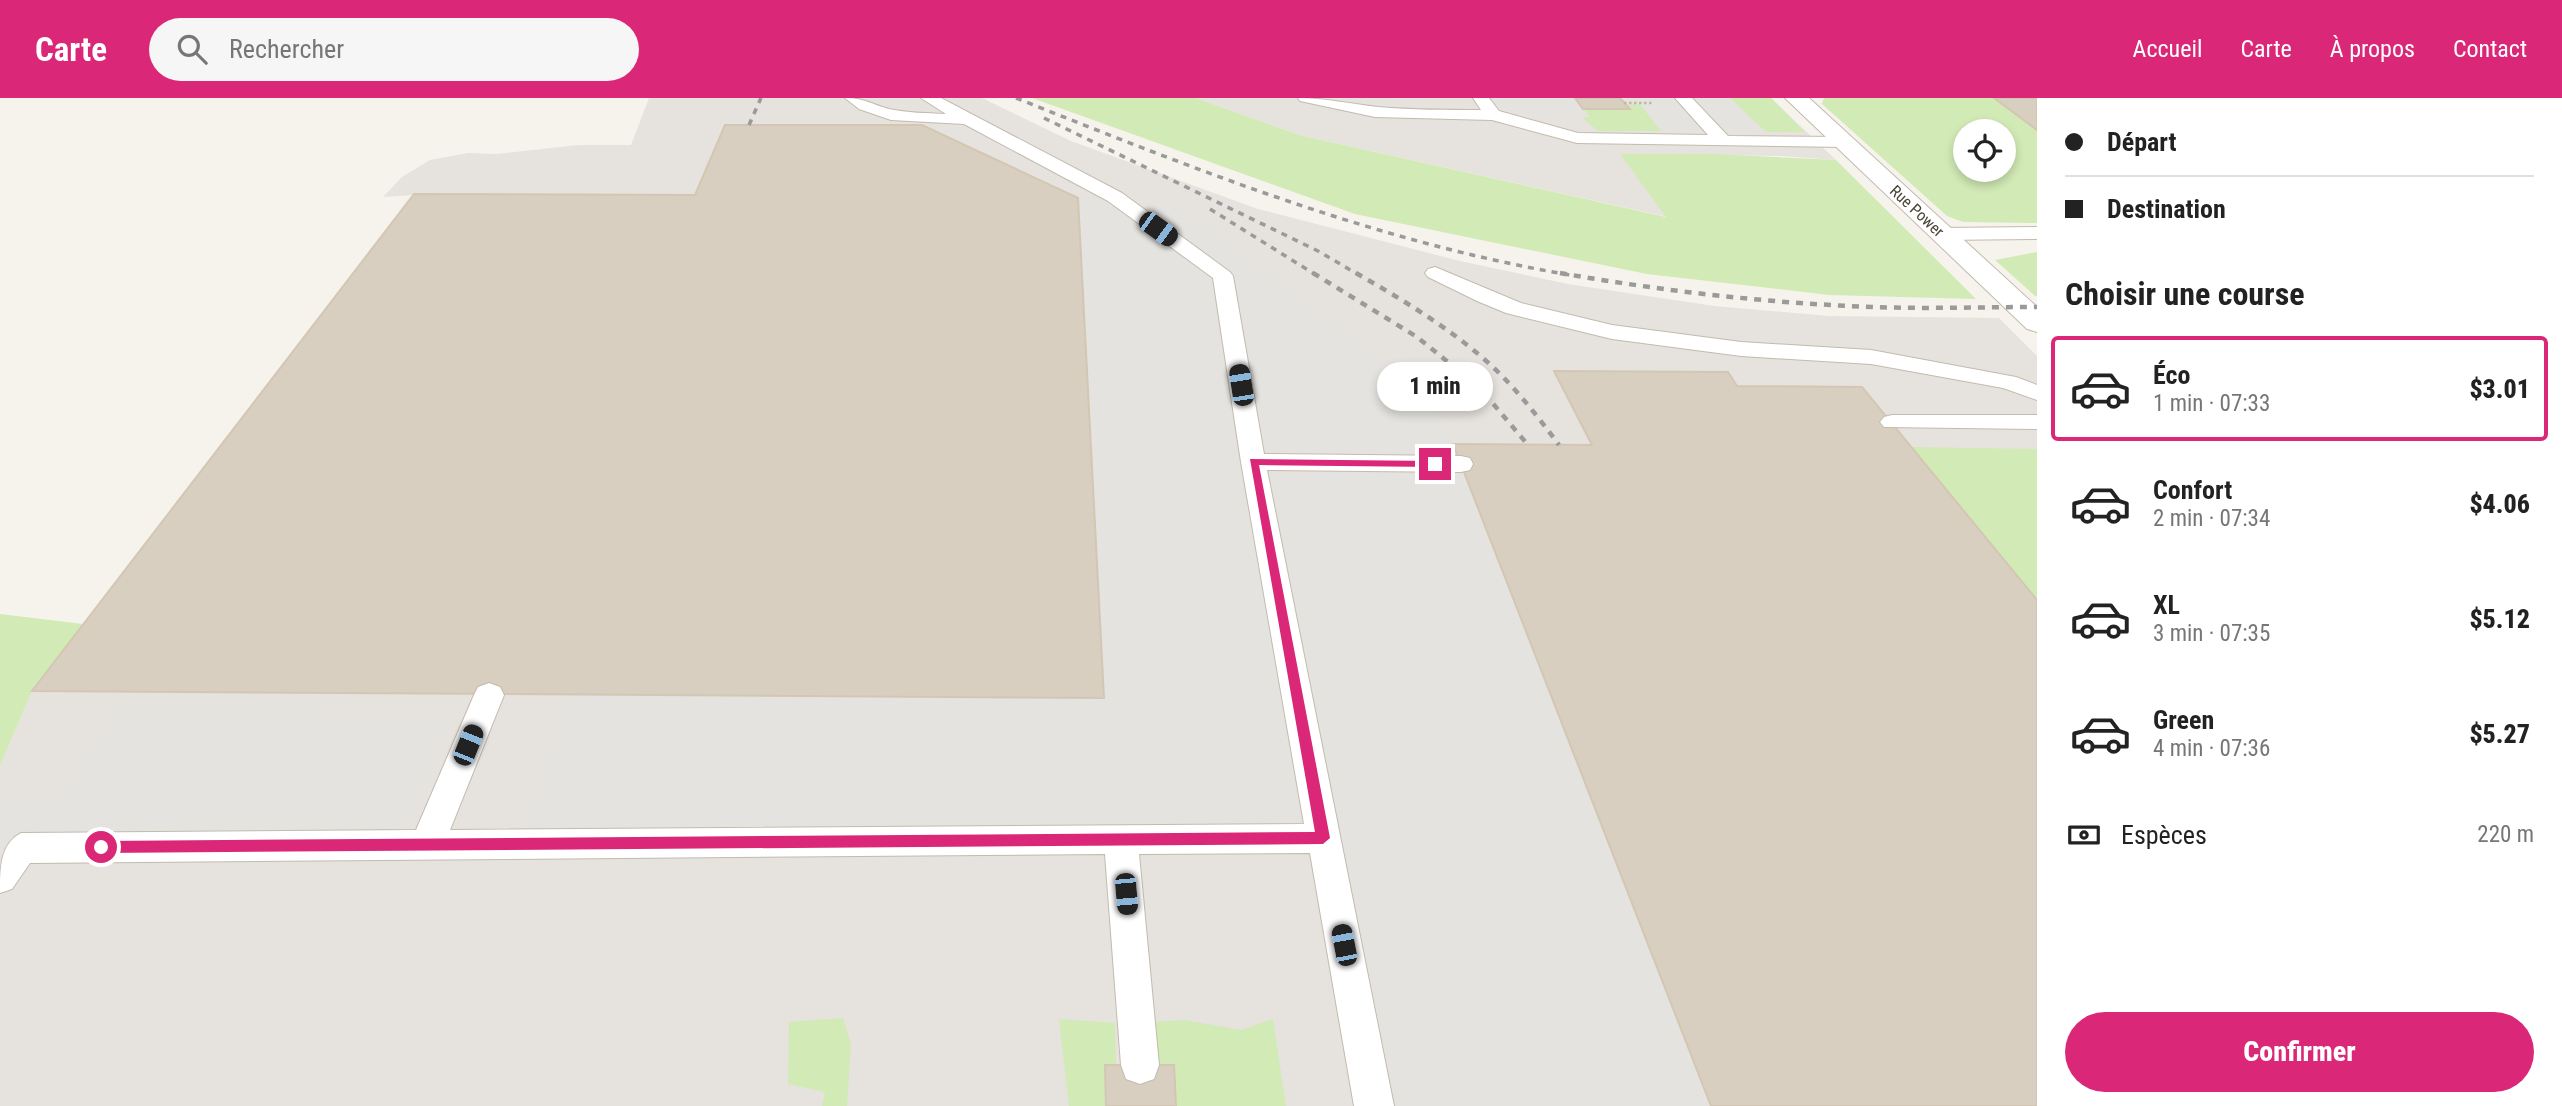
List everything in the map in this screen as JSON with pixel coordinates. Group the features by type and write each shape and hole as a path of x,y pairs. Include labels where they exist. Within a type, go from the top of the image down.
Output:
{"street":[{"name":"Rue Power","path":"1797,98 2037,324"}],"lane":[{"path":"853,98 867,108 886,114 968,119"},
{"path":"929,98 1115,197 1223,276 1253,462 1374,1106"},
{"path":"1306,98 1330,106 1395,115 1493,115 1577,138 1844,142"},
{"path":"1481,98 1493,115"},
{"path":"1683,98 1723,141"},
{"path":"1941,234 2037,233"},
{"path":"1435,273 1483,297 1514,308 1612,332 1741,349 1871,357 2008,382 2037,393"},
{"path":"1892,422 2037,422"},
{"path":"1253,462 1461,464"},
{"path":"428,845 489,695"},
{"path":"0,877 20,848 1323,838"},
{"path":"1121,839 1140,1065"}],"path":[{"path":"1625,103 1639,103"}],"shaded area":[{"path":"649,98 982,98 1071,141 1258,209 1460,261 1568,284 1714,306 1829,316 1999,318 2037,356 2037,1106 0,1106 0,766 32,691 414,195 383,197 402,177 430,160 468,153 497,154 578,145 631,145"},
{"path":"1196,98 1771,98 1836,160 1781,156 1620,154 1668,217 1299,135"},
{"path":"1481,98 1575,98 1590,117 1493,115"},
{"path":"1635,98 1730,98 1761,130 1661,131"},
{"path":"1115,197 1171,201 1421,387 1453,444 1711,1106 1374,1106 1323,838 516,844 567,695 1104,698 1078,198"},
{"path":"115,707 458,710 396,845 21,848 0,878 0,798 56,797"}],"green space":[{"path":"1032,98 1196,98 1299,135 1666,217 1620,154 1713,154 1836,160 1976,299 1829,295 1647,274 1355,214"},
{"path":"1730,98 1771,98 1805,132 1766,132"},
{"path":"1824,98 1994,98 2037,130 2037,223 1963,222 1947,216 1822,104"},
{"path":"1640,104 1661,131 1598,131 1582,117 1589,117 1583,109 1629,109 1626,105"},
{"path":"2037,252 2037,296 2035,296 1995,260"},
{"path":"1912,447 2037,449 2037,600"},
{"path":"0,614 83,624 32,691 0,766"},
{"path":"843,1018 851,1044 847,1106 822,1106 825,1092 788,1084 789,1022"},
{"path":"1059,1019 1115,1023 1116,1064 1105,1065 1106,1106 1069,1106"},
{"path":"1273,1019 1286,1106 1176,1106 1174,1066 1158,1066 1153,1022 1184,1020 1241,1030"}],"building":[{"path":"1575,98 1620,98 1630,109 1583,109"},
{"path":"1994,98 2037,98 2037,130"},
{"path":"725,125 922,125 1078,198 1104,698 32,691 414,194 695,195"},
{"path":"1554,371 1728,372 1737,386 1862,387 2037,600 2037,1106 1711,1106 1453,444 1592,445"},
{"path":"1105,1065 1174,1065 1176,1106 1106,1106"}],"railway":[{"path":"749,125 761,98"},
{"path":"1016,98 1288,201 1427,244 1570,275"},
{"path":"1044,118 1318,251 1359,275"},
{"path":"1210,209 1316,275"},
{"path":"1313,273 1417,337 1479,387 1528,445"},
{"path":"1356,273 1427,316 1478,353 1520,395 1559,445"},
{"path":"1560,273 1676,291 1793,303 1893,308 2037,307"}],"route":[{"path":"101,847 1323,838 1253,462 1435,464"}]}
